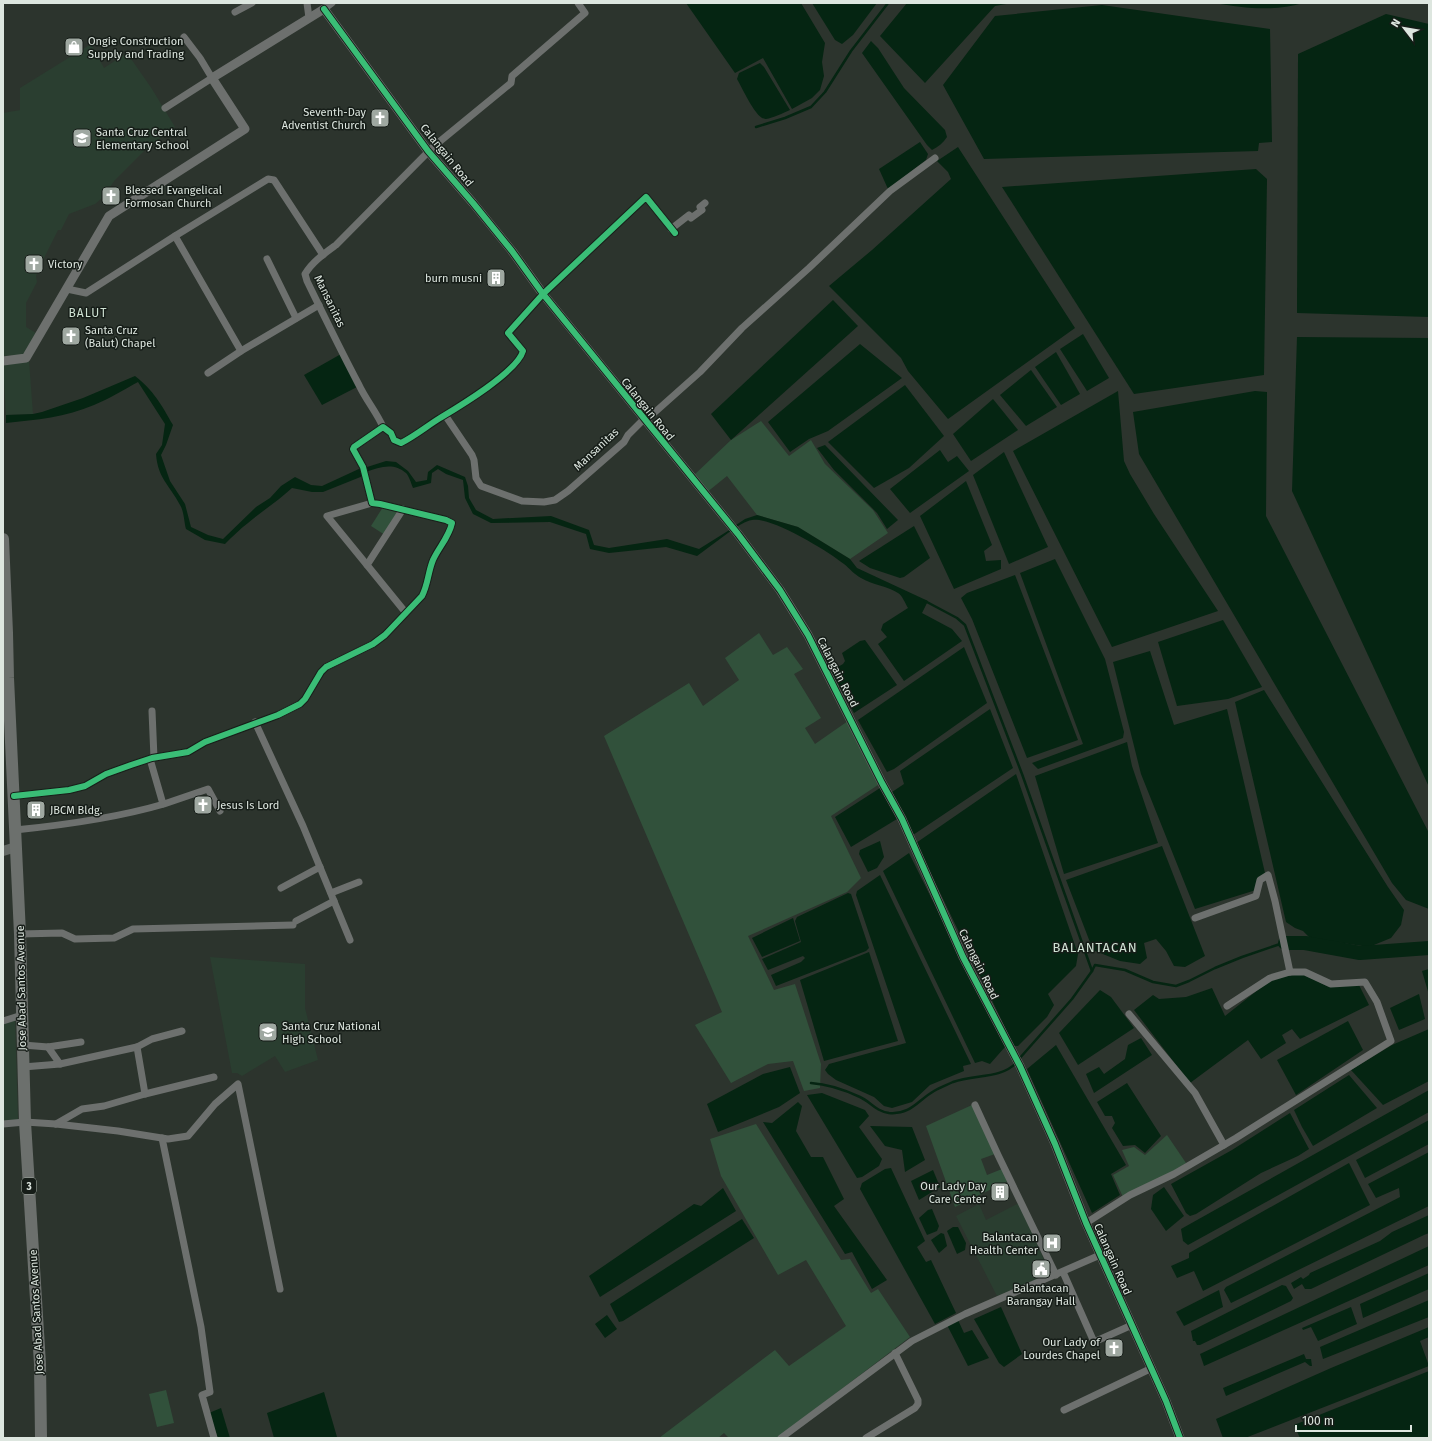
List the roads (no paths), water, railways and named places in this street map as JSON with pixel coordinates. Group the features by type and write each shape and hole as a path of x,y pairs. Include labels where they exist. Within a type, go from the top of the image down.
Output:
{"main road":[{"name":"Jose Abad Santos Avenue","path":"3,539 20,934 25,1122 40,1364 41,1438"},
{"path":"3,851 16,847"}],"street":[{"path":"235,12 252,3"},
{"path":"306,3 309,18"},
{"path":"165,108 332,3"},
{"name":"Mansanitas","path":"578,3 586,13 512,76 511,83 428,151 336,245 323,254 305,274 358,384 369,404 378,416 383,428 391,433 394,440 401,443 445,415 472,455 476,478 481,486 522,501 544,502 555,500 568,491 624,442 628,435 644,420"},
{"name":"Calangain Road","path":"324,9 428,151 473,202 543,294 735,530 780,590 808,635 882,783 902,819 963,957 1020,1066 1055,1144 1086,1223 1152,1368 1180,1438"},
{"path":"3,360 26,358 109,216 245,130 200,58 184,36"},
{"path":"644,420 700,372 742,328 809,268 890,191 935,158"},
{"path":"66,288 86,293 268,179 274,180 323,254"},
{"path":"445,415 480,393 500,378 522,356 523,351 508,333 543,294 646,197 673,231 689,215 691,218 702,210 700,207 705,203"},
{"path":"175,236 242,351"},
{"path":"267,259 296,318"},
{"path":"208,373 319,305"},
{"path":"372,503 363,467 353,449 383,428"},
{"path":"14,796 68,790 85,786 106,774 152,759 188,752 205,742 255,722 278,715 300,704 305,699 314,687 321,672 339,660 373,644 385,635 406,613 422,596 433,560 451,530 452,524 446,520 372,503 327,516 406,613"},
{"path":"367,565 402,509"},
{"path":"152,711 152,759 163,804"},
{"path":"255,722 303,826 350,940"},
{"path":"15,830 77,822 163,804 208,789 220,811"},
{"path":"281,888 320,867"},
{"path":"1195,918 1256,896 1260,880 1268,875 1290,972"},
{"path":"331,893 359,882"},
{"path":"20,934 62,933 75,939 114,938 133,929 294,923 334,901"},
{"path":"1086,1223 1130,1195 1174,1174 1224,1145 1392,1041 1378,1002 1365,982 1331,984 1305,972 1290,972 1270,978 1227,1006"},
{"path":"1129,1014 1195,1093 1224,1145"},
{"path":"3,1021 22,1015"},
{"path":"23,1067 60,1064 137,1047 152,1039 182,1031"},
{"path":"23,1045 48,1047 82,1042"},
{"path":"48,1047 60,1064"},
{"path":"137,1047 145,1094"},
{"path":"56,1124 82,1109 104,1106 214,1077"},
{"path":"3,1124 25,1122 56,1124 118,1131 168,1139 188,1136 215,1104 238,1084 280,1289"},
{"path":"975,1105 998,1155 1060,1273 1094,1342 1132,1324"},
{"path":"162,1138 201,1326 210,1392 202,1395 214,1438"},
{"path":"782,1438 912,1341 965,1314 1100,1255"},
{"path":"866,1438 915,1408 918,1404 918,1400 895,1354"},
{"path":"1064,1410 1152,1368"}],"waterway":[{"path":"756,127 785,118 811,107 825,92 851,51 888,3"},
{"path":"925,601 957,618 965,625 1022,774 1092,971 1095,965 1125,970 1153,982 1176,986 1242,957 1283,943"},
{"path":"1285,943 1305,943 1360,953 1429,948"},
{"path":"1019,1059 1072,999 1092,971"},
{"path":"811,1083 830,1086 854,1094 884,1112 897,1113 909,1109 941,1087 961,1080 1003,1072 1016,1063"}],"place":[{"name":"Ongie Construction Supply and Trading","path":"74,47"},
{"name":"Seventh-Day Adventist Church","path":"380,118"},
{"name":"Santa Cruz Central Elementary School","path":"82,138"},
{"name":"Blessed Evangelical Formosan Church","path":"111,196"},
{"name":"Victory","path":"34,264"},
{"name":"burn musni","path":"496,278"},
{"name":"Santa Cruz (Balut) Chapel","path":"71,336"},
{"name":"Jesus Is Lord","path":"203,805"},
{"name":"JBCM Bldg.","path":"36,810"},
{"name":"Santa Cruz National High School","path":"268,1032"},
{"name":"Our Lady Day Care Center","path":"1000,1192"},
{"name":"Balantacan Health Center","path":"1052,1243"},
{"name":"Balantacan Barangay Hall","path":"1041,1269"},
{"name":"Our Lady of Lourdes Chapel","path":"1114,1348"}],"district":[{"name":"BALUT","path":"88,313"},
{"name":"BALANTACAN","path":"1095,947"}]}
